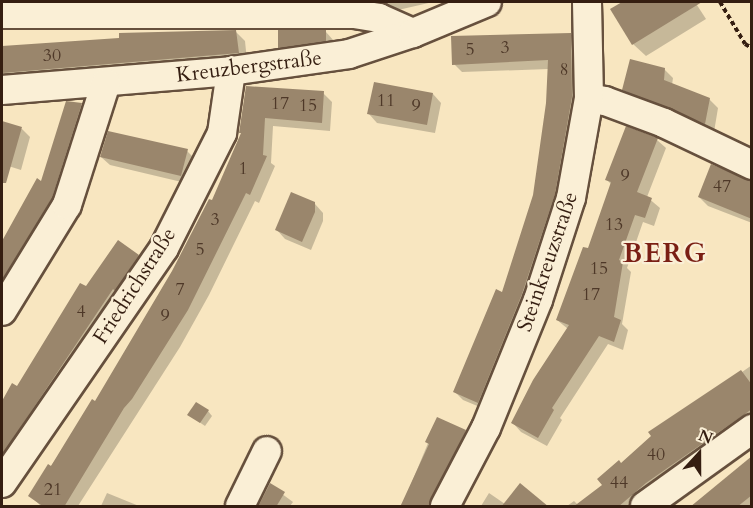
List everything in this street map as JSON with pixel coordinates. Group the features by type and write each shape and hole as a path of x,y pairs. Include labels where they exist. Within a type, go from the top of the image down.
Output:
{"street":[{"name":"Kreuzbergstraße","path":"2,90 231,71 349,54 413,33 487,2"},
{"name":"Steinkreuzstraße","path":"445,507 486,428 538,300 572,198 589,98 587,2"},
{"path":"2,14 354,14 379,18 413,33"},
{"name":"Friedrichstraße","path":"2,483 164,248 222,133 231,71"},
{"path":"2,311 67,205 106,82"},
{"path":"589,98 605,101 664,123 752,165"},
{"path":"645,507 752,429"},
{"path":"240,507 267,451"}],"path":[{"path":"720,2 746,44 752,48"}],"building":[{"path":"622,2 702,2 632,45 610,9"},
{"path":"236,30 239,53 2,73 2,46 119,38 119,33"},
{"path":"278,30 326,30 326,41 278,48"},
{"path":"571,33 572,97 555,194 522,294 478,403 453,392 496,289 502,292 533,195 546,103 548,60 452,65 451,36"},
{"path":"630,59 665,68 664,80 710,98 705,124 622,90"},
{"path":"374,82 433,93 427,125 367,114"},
{"path":"246,86 324,91 322,123 265,118 263,155 267,156 250,195 246,193 188,310 124,408 64,507 44,507 28,496 48,464 51,466 92,399 95,401 172,271 209,199 212,200 241,133 239,133"},
{"path":"66,101 82,103 52,198 2,280 2,241 37,178 41,181"},
{"path":"2,121 22,127 6,183 2,183"},
{"path":"626,126 658,138 637,192 652,198 645,218 635,215 619,260 623,262 614,317 621,320 614,342 599,336 552,408 554,410 538,438 511,423 533,380 569,325 556,320 583,247 588,248 611,182 605,180"},
{"path":"108,131 188,149 181,176 100,157"},
{"path":"711,164 752,181 752,219 698,197"},
{"path":"291,192 315,202 315,212 302,242 275,230"},
{"path":"118,240 139,255 115,291 113,289 2,455 2,401 12,383 17,386 80,283 86,286"},
{"path":"741,370 752,385 752,409 646,483 618,507 573,507 602,485 597,479 619,460 621,463 651,436 648,432"},
{"path":"196,402 209,410 200,423 187,415"},
{"path":"437,417 466,430 429,507 400,507 429,444 425,442"},
{"path":"752,456 752,495 737,507 690,507"},
{"path":"270,483 285,492 276,507 258,507"},
{"path":"520,483 549,507 501,507"}],"district":[{"name":"BERG","path":"665,254"}]}
